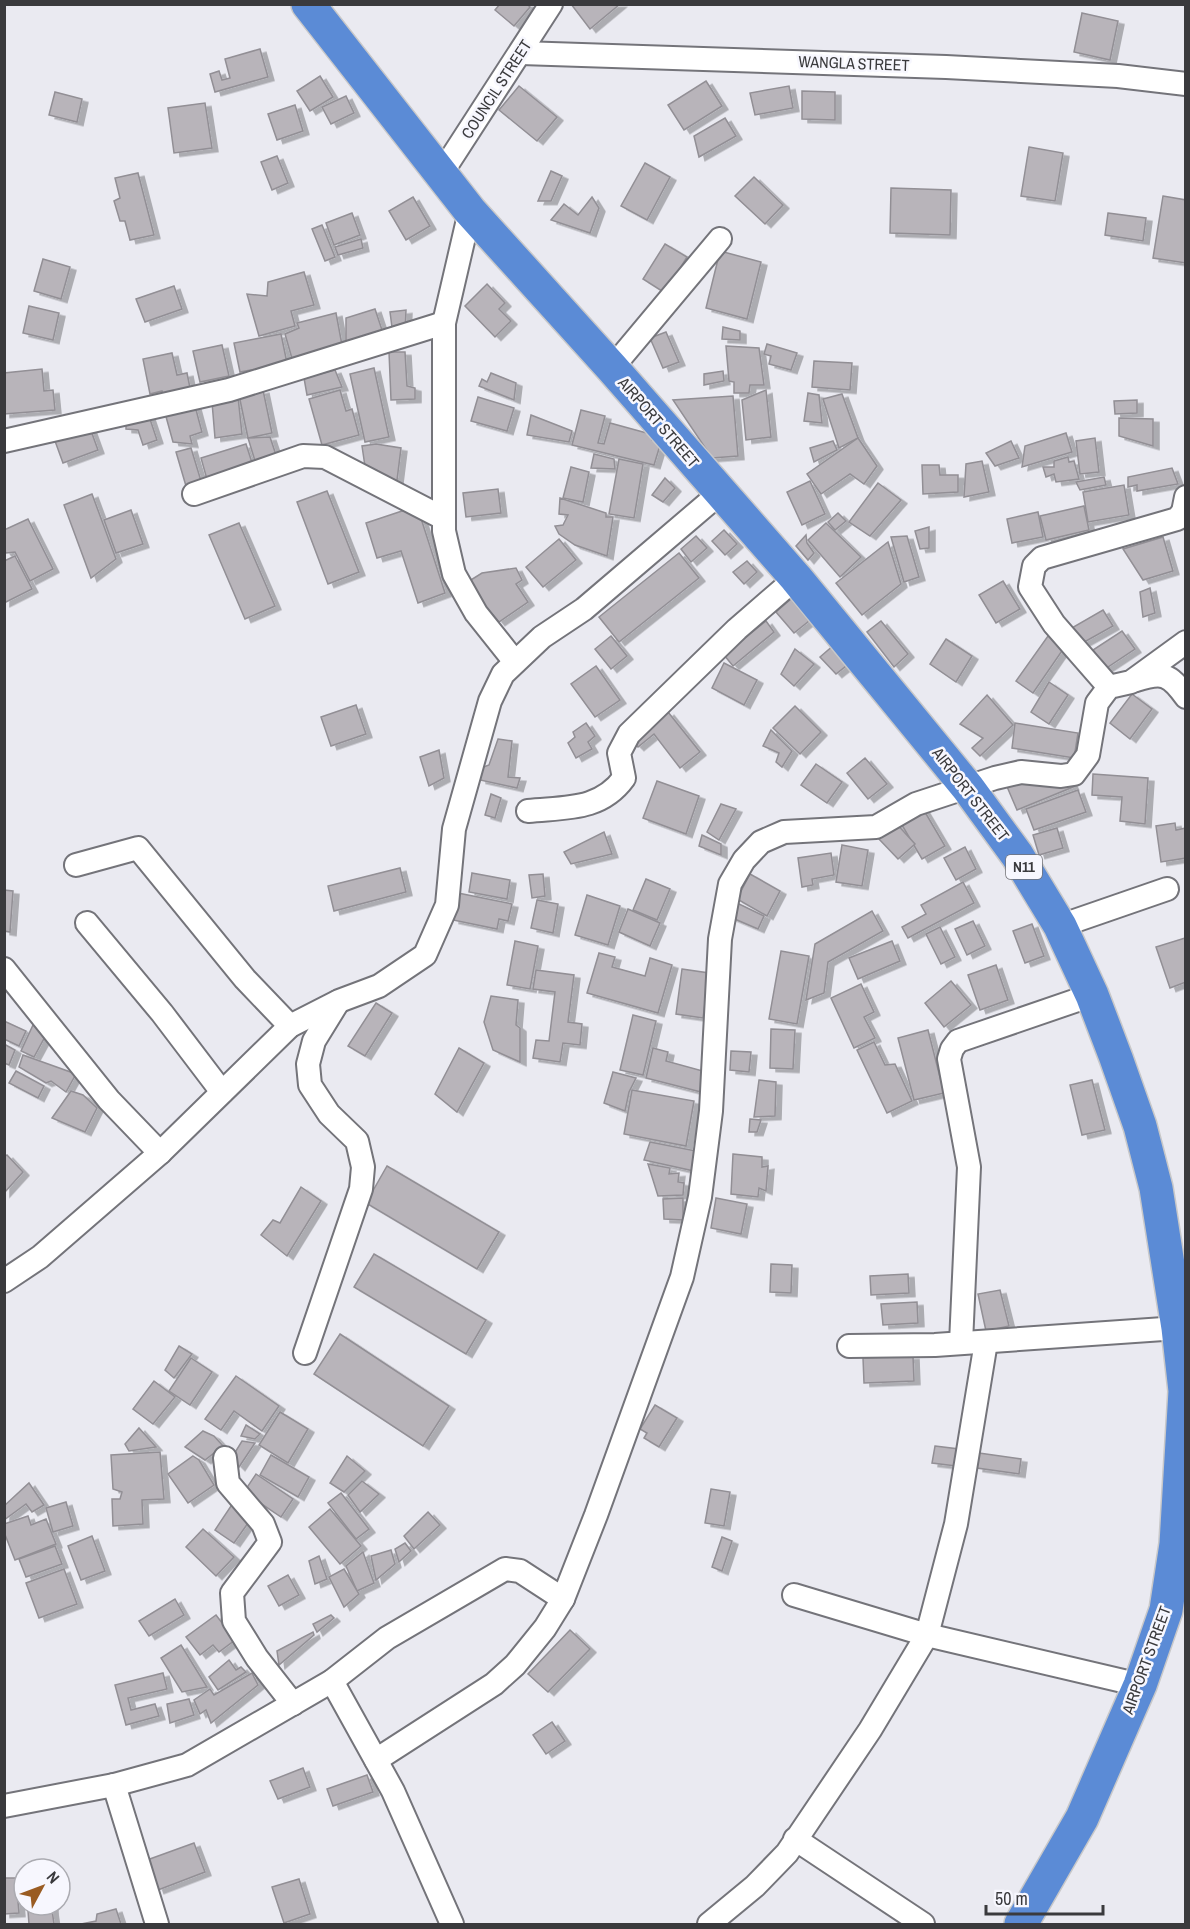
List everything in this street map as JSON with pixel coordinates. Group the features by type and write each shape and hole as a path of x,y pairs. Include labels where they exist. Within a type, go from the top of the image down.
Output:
{"highway":[{"name":"AIRPORT STREET","path":"308,4 470,211 612,368 796,578 968,788 1017,855 1060,926 1092,995 1140,1126 1151,1167 1179,1328 1185,1391 1181,1545 1166,1610 1140,1685 1082,1818 1021,1924"}],"street":[{"name":"COUNCIL STREET","path":"441,174 551,4"},
{"name":"WANGLA STREET","path":"521,52 946,67 1118,76 1185,84"},
{"path":"470,211 444,323 443,518 448,556 454,574 476,613 515,662"},
{"path":"612,368 720,239"},
{"path":"4,441 229,390 444,323"},
{"path":"194,494 303,456 325,457 443,518"},
{"path":"4,1281 40,1257 160,1153 290,1026 339,1001 379,986 425,955 447,905 454,829 490,701 503,674 542,637 584,609 720,493"},
{"path":"1109,687 1054,624 1030,587 1034,566 1042,558 1177,519 1184,512 1185,497"},
{"path":"528,811 591,804 614,791 624,778 619,753 629,734 729,636 796,578"},
{"path":"1131,682 1185,642"},
{"path":"376,1760 494,1684 515,1665 545,1628 563,1599 596,1515 682,1276 700,1197 711,1111 720,939 730,884 744,860 761,842 784,832 876,827 916,804 1021,772 1061,776 1074,774 1088,755 1097,703 1109,687 1157,674 1165,676 1185,697"},
{"path":"76,866 138,848 245,979 290,1026"},
{"path":"1060,926 1167,889"},
{"path":"87,923 162,1013 222,1092"},
{"path":"4,969 109,1100 160,1153"},
{"path":"961,1343 969,1167 950,1059 952,1048 958,1041 1092,995"},
{"path":"305,1353 361,1189 363,1167 357,1142 329,1114 310,1085 308,1064 314,1041 339,1001"},
{"path":"849,1346 986,1342 1179,1328"},
{"path":"709,1924 755,1886 787,1853 870,1730 927,1635 956,1524 986,1342"},
{"path":"225,1458 228,1483 263,1524 270,1542 232,1593 234,1621 257,1658 293,1704"},
{"path":"4,1806 114,1785 187,1765 332,1681 387,1638 506,1569 520,1571 563,1599"},
{"path":"794,1595 927,1635 1140,1685"},
{"path":"332,1681 393,1791 452,1924"},
{"path":"114,1785 157,1924"},
{"path":"795,1839 923,1924"}],"building":[{"path":"500,4 527,4 530,7 514,26 495,10"},
{"path":"571,4 620,4 590,29"},
{"path":"1082,13 1118,21 1110,60 1074,52"},
{"path":"260,49 268,77 215,92 210,74 219,71 222,80 230,78 225,59"},
{"path":"320,76 333,97 310,111 297,91"},
{"path":"706,81 722,106 684,130 668,105"},
{"path":"519,86 557,117 537,141 499,110"},
{"path":"789,86 793,108 755,115 750,93"},
{"path":"802,91 835,92 835,120 802,119"},
{"path":"55,92 82,99 77,122 49,115"},
{"path":"346,96 354,113 331,124 322,107"},
{"path":"205,103 212,148 174,153 168,108"},
{"path":"295,105 303,131 277,140 268,114"},
{"path":"725,118 736,136 699,157 694,136"},
{"path":"1029,147 1063,153 1055,201 1021,196"},
{"path":"277,156 288,183 272,190 261,162"},
{"path":"645,163 670,177 647,220 621,206"},
{"path":"551,171 562,176 551,201 538,201"},
{"path":"138,173 154,235 130,240 125,221 120,221 114,201 120,198 115,178"},
{"path":"754,177 783,205 765,224 735,196"},
{"path":"891,188 951,190 950,235 890,233"},
{"path":"1163,196 1186,200 1186,263 1153,258"},
{"path":"413,197 430,226 406,240 389,211"},
{"path":"592,197 599,208 590,233 551,220 564,204 578,215"},
{"path":"352,213 360,235 334,245 326,223"},
{"path":"1108,213 1146,218 1143,241 1105,235"},
{"path":"322,225 335,257 325,261 312,229"},
{"path":"361,239 363,248 338,255 335,247"},
{"path":"665,244 687,257 665,293 643,279"},
{"path":"720,251 761,262 747,319 706,308"},
{"path":"43,259 70,267 61,299 34,291"},
{"path":"304,272 314,305 291,311 295,326 259,336 247,294 267,296 268,282"},
{"path":"487,284 505,303 499,309 511,321 495,337 465,306"},
{"path":"174,286 182,309 145,322 136,299"},
{"path":"29,306 59,313 53,340 23,333"},
{"path":"375,309 383,333 346,345 346,318"},
{"path":"406,310 405,333 393,335 390,312"},
{"path":"336,313 342,345 293,362 285,334 299,328 297,323"},
{"path":"723,327 740,331 740,340 722,339"},
{"path":"666,332 679,362 663,368 650,338"},
{"path":"281,334 287,363 240,372 234,343"},
{"path":"767,344 797,353 791,370 769,364 771,356 764,354"},
{"path":"222,345 229,376 200,382 193,351"},
{"path":"726,346 759,348 764,385 750,385 749,393 734,393 734,382 729,381"},
{"path":"389,352 405,352 407,386 415,388 415,399 391,400"},
{"path":"172,353 177,375 187,373 191,393 164,399 162,391 150,394 143,359"},
{"path":"814,361 852,363 850,390 812,387"},
{"path":"374,368 389,437 365,442 350,374"},
{"path":"42,369 44,391 53,390 55,410 4,414 4,373"},
{"path":"335,370 342,387 307,395 304,378"},
{"path":"723,371 724,381 704,385 704,374"},
{"path":"491,373 516,383 514,400 479,386 482,379 487,382"},
{"path":"263,390 272,433 248,438 239,395"},
{"path":"340,390 346,411 352,409 359,435 322,445 309,399"},
{"path":"766,390 771,437 746,440 742,400"},
{"path":"808,393 819,395 822,423 804,421"},
{"path":"842,394 858,438 839,448 823,399"},
{"path":"733,396 738,456 712,458 673,400"},
{"path":"238,397 242,434 215,438 212,402"},
{"path":"478,397 514,408 507,431 471,421"},
{"path":"1137,400 1137,413 1115,414 1114,401"},
{"path":"195,406 202,432 190,436 192,444 173,442 165,413"},
{"path":"581,410 605,416 598,443 604,444 610,423 654,435 652,440 661,442 654,465 572,445"},
{"path":"148,413 157,440 143,445 138,430 126,429 126,419"},
{"path":"531,415 572,431 569,442 527,435"},
{"path":"1119,418 1153,419 1153,446 1119,436"},
{"path":"90,428 98,450 63,463 55,441"},
{"path":"1066,433 1072,452 1022,467 1025,446"},
{"path":"270,437 277,458 256,464 248,438"},
{"path":"858,438 877,466 864,484 850,474 821,494 807,474"},
{"path":"1095,438 1099,472 1080,474 1076,441"},
{"path":"833,441 837,450 814,462 810,448"},
{"path":"1011,441 1019,458 995,466 986,453"},
{"path":"246,444 254,469 208,483 201,458"},
{"path":"376,444 401,448 396,488 366,473 362,446"},
{"path":"191,448 201,481 186,486 176,452"},
{"path":"594,454 614,459 615,469 591,468"},
{"path":"1068,457 1069,462 1074,461 1079,479 1056,482 1054,474 1046,477 1043,467 1054,467 1054,461"},
{"path":"619,459 643,464 634,518 609,514"},
{"path":"982,461 989,492 964,497 966,464"},
{"path":"922,465 939,465 940,475 958,475 958,492 923,494"},
{"path":"571,467 589,472 583,502 563,498"},
{"path":"1172,468 1178,484 1137,491 1137,485 1128,487 1128,477"},
{"path":"1104,477 1106,485 1080,490 1076,482"},
{"path":"665,478 675,488 663,502 652,495"},
{"path":"810,481 825,514 802,525 787,492"},
{"path":"878,483 901,500 870,536 849,522"},
{"path":"1124,485 1129,515 1088,522 1083,492"},
{"path":"498,489 501,513 466,517 463,493"},
{"path":"327,491 359,572 328,584 297,502"},
{"path":"92,494 116,559 91,578 64,505"},
{"path":"560,498 606,513 606,517 613,517 607,556 575,545 559,534 555,526 563,525 568,515 559,514"},
{"path":"417,506 445,593 418,603 401,551 377,558 366,523"},
{"path":"1084,506 1089,530 1046,540 1040,516"},
{"path":"131,510 143,544 116,553 104,520"},
{"path":"1038,512 1043,537 1012,543 1007,519"},
{"path":"838,513 846,521 835,530 828,522"},
{"path":"28,519 53,569 30,581 15,552 6,553 4,550 4,530"},
{"path":"239,523 275,606 245,619 209,535"},
{"path":"826,523 861,557 840,577 808,540"},
{"path":"929,527 929,548 920,549 915,531"},
{"path":"724,530 737,544 725,555 712,541"},
{"path":"806,535 807,543 814,553 808,560 796,546"},
{"path":"696,536 707,548 691,562 681,549"},
{"path":"907,536 919,577 904,582 891,537"},
{"path":"1163,537 1173,571 1143,580 1123,549"},
{"path":"559,539 576,560 543,587 526,567"},
{"path":"888,542 901,584 862,615 836,583"},
{"path":"679,553 699,578 619,642 599,617"},
{"path":"15,556 32,589 4,603 4,561"},
{"path":"747,561 757,572 744,584 733,572"},
{"path":"516,568 522,580 516,584 528,602 499,622 466,583 482,573"},
{"path":"1003,581 1020,609 996,623 979,595"},
{"path":"1150,588 1155,613 1143,617 1140,592"},
{"path":"791,599 809,621 794,633 776,612"},
{"path":"1103,610 1113,626 1079,645 1070,629"},
{"path":"766,621 774,632 733,666 724,655"},
{"path":"881,621 908,654 894,667 867,632"},
{"path":"1122,631 1135,649 1105,669 1093,650"},
{"path":"611,636 627,656 611,669 595,649"},
{"path":"1048,636 1064,648 1033,693 1016,681"},
{"path":"946,639 972,656 956,682 930,664"},
{"path":"834,645 846,666 836,674 820,657"},
{"path":"795,649 814,664 794,686 781,674"},
{"path":"724,663 757,680 744,705 712,688"},
{"path":"596,666 620,700 595,717 571,684"},
{"path":"1049,682 1068,695 1049,724 1031,712"},
{"path":"1132,694 1152,709 1130,739 1110,723"},
{"path":"987,695 1013,725 980,756 972,748 983,738 960,724"},
{"path":"356,705 366,734 331,746 321,717"},
{"path":"795,706 821,732 800,754 773,728"},
{"path":"668,712 700,752 680,768 654,734 638,747 632,741"},
{"path":"586,723 595,736 588,742 592,749 576,758 568,743 575,737 573,732"},
{"path":"1015,723 1078,733 1074,758 1012,748"},
{"path":"771,730 792,751 782,767 776,762 779,753 763,746"},
{"path":"498,739 512,741 508,777 520,778 517,788 480,780 481,768 489,765"},
{"path":"439,750 444,778 429,786 420,757"},
{"path":"865,758 887,784 868,799 847,773"},
{"path":"816,764 842,782 827,803 801,785"},
{"path":"1093,774 1148,778 1145,824 1120,821 1122,797 1092,795"},
{"path":"1069,779 1073,787 1017,810 1005,782"},
{"path":"657,781 699,796 686,834 643,818"},
{"path":"1078,790 1086,812 1034,830 1026,809"},
{"path":"491,794 501,798 495,818 485,815"},
{"path":"721,804 736,809 719,840 707,832"},
{"path":"922,807 945,846 922,859 899,820"},
{"path":"895,822 915,844 898,859 878,838"},
{"path":"1175,823 1176,830 1186,828 1186,858 1161,862 1156,826"},
{"path":"1057,828 1063,848 1039,855 1033,835"},
{"path":"604,832 612,854 571,864 564,852"},
{"path":"702,835 721,844 721,855 699,846"},
{"path":"842,845 868,850 862,886 836,882"},
{"path":"965,847 976,869 956,880 944,858"},
{"path":"831,853 834,875 812,879 813,885 802,887 798,858"},
{"path":"400,868 406,892 334,911 328,886"},
{"path":"472,873 510,880 507,899 469,892"},
{"path":"543,874 545,896 532,898 529,875"},
{"path":"750,874 780,891 767,916 737,899"},
{"path":"646,879 670,889 657,920 633,910"},
{"path":"963,882 974,903 908,938 902,927 926,914 921,905"},
{"path":"4,890 13,891 10,932 4,931"},
{"path":"458,893 512,904 508,921 499,919 497,929 453,920"},
{"path":"587,895 620,906 608,945 575,935"},
{"path":"537,900 558,904 553,933 531,928"},
{"path":"737,903 764,916 758,929 730,917"},
{"path":"628,909 660,923 650,946 619,932"},
{"path":"872,911 883,931 828,962 824,993 806,1000 815,944"},
{"path":"973,921 985,946 967,955 955,929"},
{"path":"1032,924 1044,956 1025,963 1013,931"},
{"path":"940,927 955,957 941,964 926,934"},
{"path":"1185,938 1186,982 1170,988 1156,947"},
{"path":"515,941 538,946 530,989 507,985"},
{"path":"892,941 900,961 858,979 849,958"},
{"path":"781,951 809,956 797,1024 769,1019"},
{"path":"599,953 615,957 612,967 645,976 650,958 672,965 658,1013 587,993"},
{"path":"996,965 1008,1000 980,1010 968,975"},
{"path":"682,969 709,973 703,1018 676,1014"},
{"path":"536,970 574,975 568,1022 582,1024 580,1045 563,1043 560,1062 533,1058 536,1040 549,1041 555,992 533,989"},
{"path":"951,981 971,1005 944,1027 925,1003"},
{"path":"861,984 874,1012 864,1017 875,1038 854,1048 831,998"},
{"path":"491,996 518,1000 516,1025 520,1028 520,1062 493,1050 484,1022"},
{"path":"376,1003 392,1013 365,1056 348,1046"},
{"path":"633,1015 656,1021 643,1075 620,1070"},
{"path":"4,1021 26,1031 19,1046 4,1039"},
{"path":"33,1025 47,1033 34,1057 21,1051"},
{"path":"771,1029 795,1030 793,1069 770,1068"},
{"path":"928,1030 944,1093 914,1100 898,1038"},
{"path":"874,1042 885,1065 895,1064 912,1101 887,1113 857,1050"},
{"path":"4,1044 15,1050 9,1065 4,1063"},
{"path":"459,1048 484,1063 457,1112 435,1094"},
{"path":"653,1048 668,1052 666,1061 710,1073 705,1093 646,1078"},
{"path":"731,1051 751,1052 749,1072 730,1070"},
{"path":"23,1055 76,1074 66,1092 51,1081 46,1083 19,1067"},
{"path":"16,1071 44,1086 38,1098 9,1083"},
{"path":"613,1072 636,1078 629,1092 625,1111 604,1103"},
{"path":"759,1080 776,1082 775,1116 754,1117"},
{"path":"1092,1080 1105,1130 1082,1135 1070,1085"},
{"path":"632,1090 694,1101 686,1146 624,1134"},
{"path":"71,1091 83,1095 97,1108 85,1132 52,1118"},
{"path":"750,1119 761,1120 757,1132 749,1132"},
{"path":"650,1142 696,1151 694,1171 644,1160"},
{"path":"733,1154 762,1157 762,1167 768,1166 766,1191 759,1188 758,1197 731,1194"},
{"path":"7,1155 23,1172 4,1193 4,1157"},
{"path":"648,1164 670,1168 669,1174 679,1173 678,1182 684,1183 683,1195 658,1196"},
{"path":"387,1166 499,1232 477,1269 366,1203"},
{"path":"301,1187 321,1201 287,1256 261,1235 273,1220 280,1223"},
{"path":"683,1198 683,1220 664,1219 663,1199"},
{"path":"716,1198 747,1204 741,1234 711,1228"},
{"path":"374,1254 486,1320 466,1354 354,1287"},
{"path":"771,1264 792,1265 791,1293 770,1292"},
{"path":"908,1274 909,1293 871,1295 870,1276"},
{"path":"1000,1290 1009,1326 986,1331 978,1294"},
{"path":"917,1302 918,1323 883,1325 881,1304"},
{"path":"340,1334 449,1406 423,1446 314,1374"},
{"path":"179,1346 192,1354 174,1378 165,1370"},
{"path":"913,1356 914,1381 864,1383 863,1358"},
{"path":"191,1358 212,1372 190,1405 169,1391"},
{"path":"236,1376 279,1406 262,1431 234,1411 221,1430 205,1419"},
{"path":"154,1381 175,1397 153,1424 133,1409"},
{"path":"655,1405 677,1418 659,1447 644,1438 647,1433 640,1429"},
{"path":"280,1412 308,1429 288,1463 259,1445"},
{"path":"246,1425 260,1434 255,1439 241,1436"},
{"path":"139,1428 156,1447 129,1451 125,1444"},
{"path":"203,1431 214,1436 223,1446 205,1460 185,1447"},
{"path":"242,1441 255,1443 239,1467 231,1459"},
{"path":"935,1446 959,1449 956,1466 932,1463"},
{"path":"160,1452 164,1499 142,1500 143,1524 113,1526 112,1499 120,1499 122,1492 113,1489 111,1455"},
{"path":"979,1453 1021,1459 1019,1474 977,1468"},
{"path":"271,1455 309,1477 298,1497 260,1475"},
{"path":"193,1456 199,1460 214,1485 188,1503 168,1474"},
{"path":"347,1456 365,1471 344,1492 330,1483"},
{"path":"256,1474 293,1499 281,1517 244,1492"},
{"path":"362,1481 379,1494 360,1512 348,1495"},
{"path":"29,1483 44,1505 32,1512 26,1504 4,1520 4,1506"},
{"path":"711,1489 730,1492 724,1526 705,1523"},
{"path":"341,1493 369,1529 356,1539 328,1503"},
{"path":"66,1502 73,1526 53,1532 46,1508"},
{"path":"233,1503 253,1516 234,1543 215,1530"},
{"path":"330,1509 361,1546 340,1564 309,1527"},
{"path":"428,1512 440,1525 414,1549 404,1536"},
{"path":"28,1516 31,1525 46,1519 56,1544 15,1560 4,1532 4,1524"},
{"path":"203,1529 234,1557 216,1576 186,1547"},
{"path":"92,1536 105,1571 81,1580 68,1546"},
{"path":"722,1537 732,1541 722,1571 712,1567"},
{"path":"405,1543 411,1551 399,1562 395,1549"},
{"path":"55,1546 62,1564 26,1577 19,1559"},
{"path":"391,1550 395,1564 376,1580 371,1556"},
{"path":"363,1552 374,1583 357,1591 346,1566"},
{"path":"319,1556 327,1579 315,1584 309,1561"},
{"path":"64,1569 77,1604 39,1618 26,1583"},
{"path":"344,1569 359,1594 344,1607 329,1577"},
{"path":"288,1575 299,1595 279,1606 268,1586"},
{"path":"175,1599 184,1615 149,1636 139,1621"},
{"path":"216,1615 235,1640 219,1652 213,1645 200,1655 186,1637"},
{"path":"331,1615 334,1618 317,1632 313,1624"},
{"path":"570,1630 590,1649 548,1692 528,1674"},
{"path":"313,1632 314,1635 279,1665 277,1651"},
{"path":"181,1645 207,1687 182,1692 161,1658"},
{"path":"229,1660 236,1670 241,1667 246,1672 218,1690 209,1677"},
{"path":"163,1673 167,1689 128,1698 131,1710 155,1704 159,1716 126,1725 115,1685"},
{"path":"252,1673 258,1685 211,1723 206,1710 200,1714 194,1700 210,1689 214,1695"},
{"path":"189,1699 194,1715 170,1723 167,1704"},
{"path":"552,1722 565,1741 546,1754 533,1735"},
{"path":"303,1768 310,1787 278,1799 270,1781"},
{"path":"367,1775 373,1792 333,1806 327,1789"},
{"path":"194,1843 205,1872 158,1890 147,1860"},
{"path":"4,1878 12,1878 12,1913 4,1914"},
{"path":"299,1879 310,1914 284,1923 272,1887"},
{"path":"116,1909 121,1924 81,1924 96,1921 97,1914"},
{"path":"28,1917 53,1917 54,1924 29,1924"}]}
